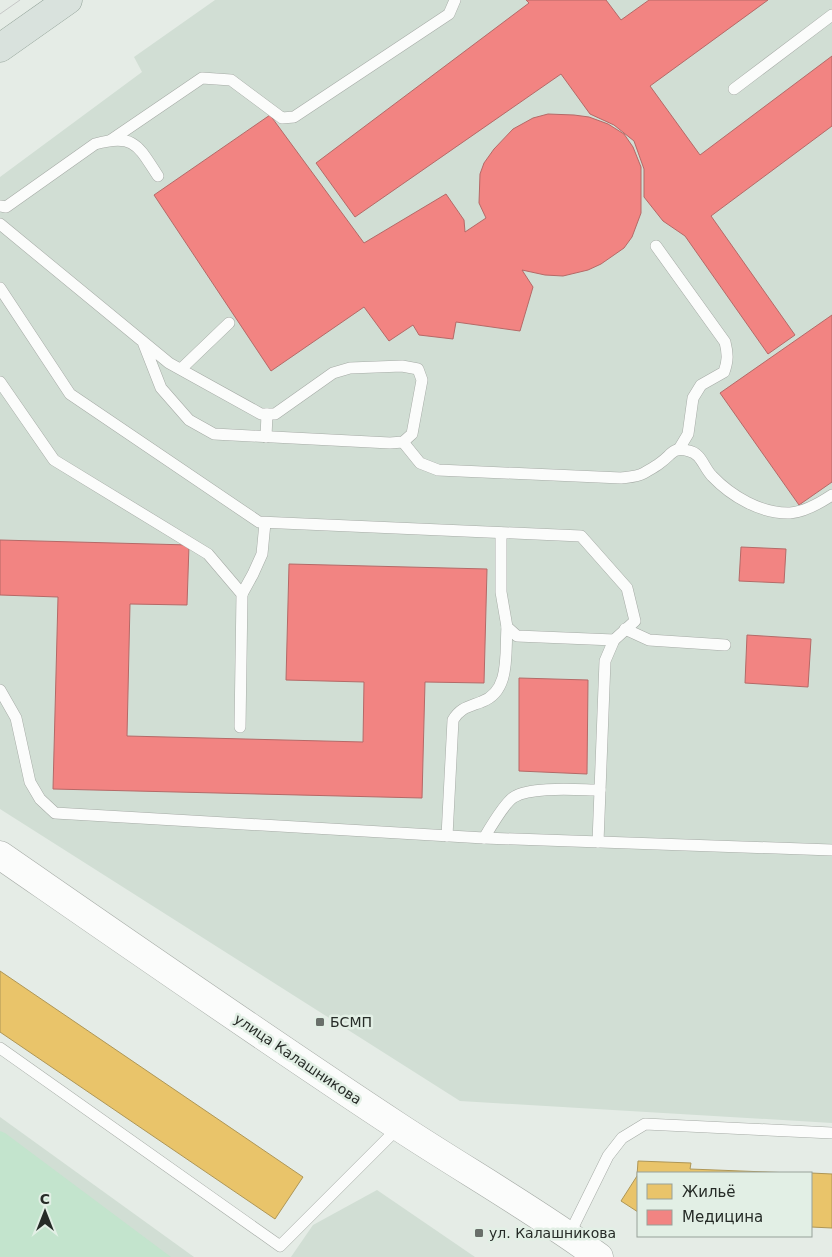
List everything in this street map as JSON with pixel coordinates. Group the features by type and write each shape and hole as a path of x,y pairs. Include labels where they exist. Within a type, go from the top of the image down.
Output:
{"main road":[{"path":"0,48 68,0"},
{"name":"улица Калашникова","path":"0,855 239,1020 399,1127 569,1235 599,1257"}],"lane":[{"path":"111,140 202,78 231,80 282,118 294,117 449,14 455,0"},
{"path":"734,89 832,15"},
{"path":"0,206 6,207 95,144 111,140 128,140 138,146 158,176"},
{"path":"0,224 169,363 261,414 275,414 333,373 350,368 402,366 418,369 422,380 412,434 403,442 390,443 214,434 189,420 161,388 143,342"},
{"path":"403,442 420,463 438,470 622,478 642,475 662,462 669,454 678,449 688,434 693,398 701,385 724,372 728,353 725,342 656,246"},
{"path":"0,288 70,394 259,522 581,536 627,588 635,621 614,640 605,661 598,842"},
{"path":"181,370 229,323"},
{"path":"0,382 54,460 208,554 242,594"},
{"path":"266,437 267,414"},
{"path":"678,449 692,451 699,457 710,474 726,490 768,511 791,513 819,504 832,495"},
{"path":"240,727 242,594 254,574 262,554 266,523"},
{"path":"447,836 453,720 459,711 487,700 499,691 504,680 507,627 500,592 501,533"},
{"path":"507,627 517,636 614,640"},
{"path":"625,630 649,640 725,645"},
{"path":"0,690 16,718 30,782 40,799 54,813 484,838 832,850"},
{"path":"484,838 513,797 526,792 600,790"},
{"path":"0,1048 280,1246 399,1127"},
{"path":"569,1235 608,1156 622,1138 645,1124 832,1133"}],"shaded area":[{"path":"215,0 832,0 832,1123 460,1101 0,809 0,177 142,72 134,57"},
{"path":"0,1117 194,1257 0,1257"},
{"path":"377,1190 475,1257 291,1257 313,1225"}],"green space":[{"path":"0,1131 5,1133 171,1257 0,1257"}],"building: Жильё":[{"path":"0,971 303,1177 275,1219 0,1032"},
{"path":"638,1161 691,1163 690,1169 766,1172 637,1172"},
{"path":"812,1173 832,1174 832,1228 812,1227"},
{"path":"637,1176 637,1211 621,1201"}],"building: Медицина":[{"path":"526,0 606,0 621,20 649,0 768,0 650,86 700,155 832,56 832,126 711,216 795,335 768,354 685,236 663,221 644,197 644,169 634,141 614,125 590,114 561,74 355,217 316,163 529,3"},
{"path":"548,114 589,117 608,124 624,134 633,147 641,167 641,213 632,237 624,248 601,264 588,270 563,276 545,275 522,270 533,287 520,331 456,322 453,339 419,335 413,325 389,341 364,307 271,371 154,195 270,115 364,243 446,194 464,220 465,232 486,218 479,203 480,174 484,163 513,129 533,118"},
{"path":"832,315 832,482 799,505 720,393"},
{"path":"0,540 189,545 187,605 130,604 127,736 363,742 364,682 286,680 289,564 487,569 484,683 425,682 422,798 53,789 58,597 0,595"},
{"path":"741,547 786,549 784,583 739,581"},
{"path":"747,635 811,639 808,687 745,683"},
{"path":"519,678 588,680 587,774 519,771"}],"tram line":[{"path":"0,14 20,0"}],"place":[{"name":"БСМП","path":"320,1022"},
{"name":"ул. Калашникова","path":"479,1233"}]}
